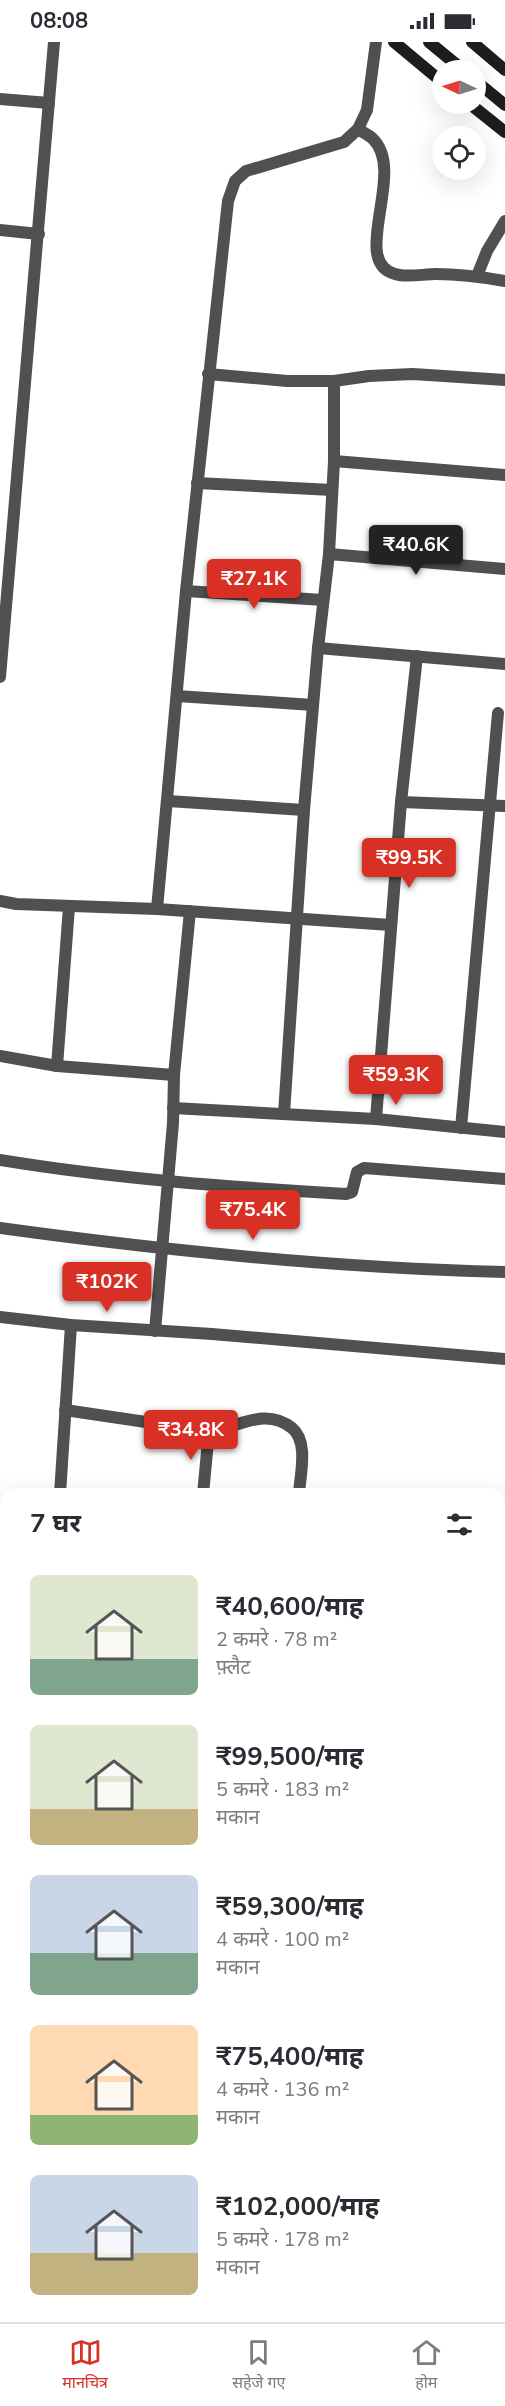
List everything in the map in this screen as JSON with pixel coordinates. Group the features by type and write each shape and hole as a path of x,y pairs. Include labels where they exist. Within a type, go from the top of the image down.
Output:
{"main road":[{"path":"394,42 432,73"},
{"path":"429,42 451,60"},
{"path":"472,42 505,70"},
{"path":"486,89 505,105"},
{"path":"482,114 505,132"}],"street":[{"path":"0,677 54,42"},
{"path":"157,909 186,591 228,201 235,181 246,171 344,142 358,129 367,110 376,42"},
{"path":"0,99 49,103"},
{"path":"358,129 373,139 381,151 385,168 375,244 377,260 383,269 396,275 477,276 505,281"},
{"path":"477,276 487,251 505,221"},
{"path":"0,230 39,234"},
{"path":"208,374 287,381 334,381 369,376 413,374 505,380"},
{"path":"284,1114 304,810 318,648 329,554 334,381"},
{"path":"333,461 505,475"},
{"path":"197,483 332,490"},
{"path":"329,554 505,569"},
{"path":"186,591 323,600"},
{"path":"318,648 505,664"},
{"path":"376,1119 401,802 417,656"},
{"path":"177,696 313,705"},
{"path":"461,1128 498,713"},
{"path":"168,801 304,810"},
{"path":"401,802 505,806"},
{"path":"0,901 16,904 157,909 392,925"},
{"path":"57,1066 69,907"},
{"path":"155,1331 163,1248 174,1075 190,911"},
{"path":"0,1056 57,1066 174,1075"},
{"path":"173,1108 376,1119 505,1132"},
{"path":"0,1160 72,1172 346,1194 352,1192 357,1172 364,1168 505,1179"},
{"path":"0,1228 163,1248 386,1267 505,1272"},
{"path":"0,1317 71,1325 505,1359"},
{"path":"60,1488 71,1325"},
{"path":"65,1410 209,1431 241,1421 275,1420 291,1427 299,1436 302,1449 299,1488"},
{"path":"204,1488 209,1431"}]}
